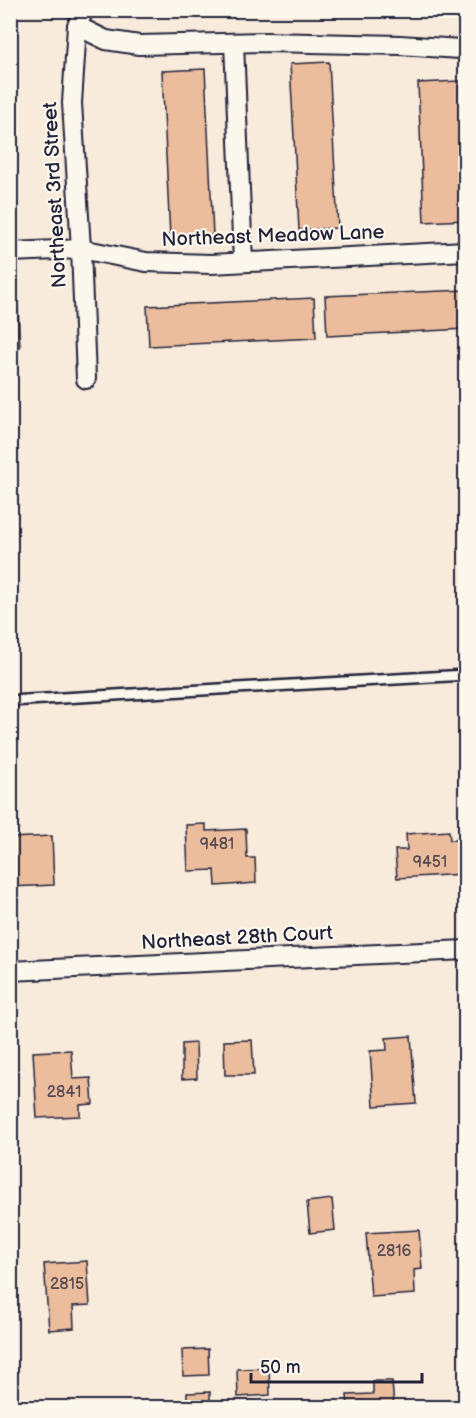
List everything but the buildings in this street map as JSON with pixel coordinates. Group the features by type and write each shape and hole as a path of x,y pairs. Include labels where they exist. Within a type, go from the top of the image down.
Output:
{"street":[{"path":"80,18 106,40 139,45 234,43 400,45 460,49 465,52"},
{"name":"Northeast 3rd Street","path":"80,18 72,103 86,379"},
{"path":"234,43 243,262"},
{"name":"Northeast Meadow Lane","path":"10,252 81,249 146,262 211,264 465,251"},
{"name":"Northeast 28th Court","path":"10,971 465,950"}],"lane":[{"path":"10,701 465,675"}]}
